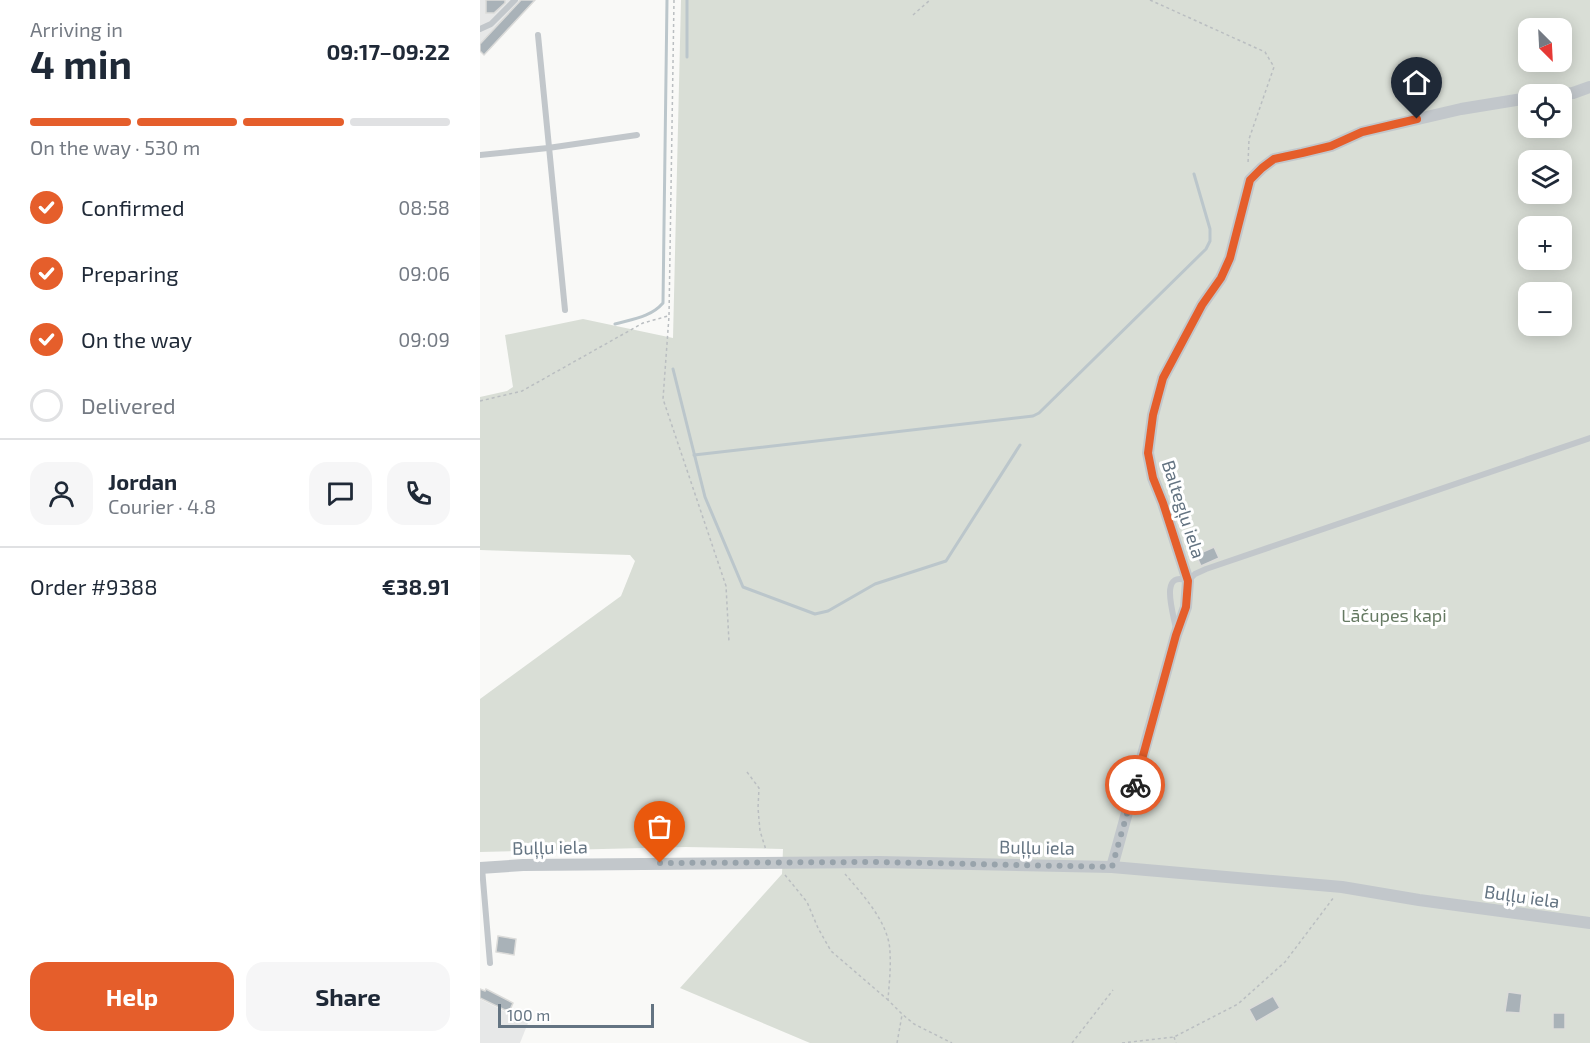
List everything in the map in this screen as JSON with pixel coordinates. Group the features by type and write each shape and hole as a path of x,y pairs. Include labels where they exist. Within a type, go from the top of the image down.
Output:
{"street":[{"path":"1572,93 1590,87"},
{"path":"1250,180 1274,159 1331,146 1362,132 1461,109 1518,100"},
{"name":"Baltegļu iela","path":"1112,867 1176,635 1186,607 1188,581 1153,478 1148,453 1153,415 1163,378 1202,305 1221,278 1230,258 1250,180"},
{"name":"Buļļu iela","path":"481,868 523,865 774,862 1112,867 1342,887 1419,900 1590,923"}],"lane":[{"path":"480,29 491,24 509,3 515,0"},
{"path":"538,35 565,310"},
{"path":"480,155 637,135"},
{"path":"1176,635 1169,594 1171,583 1176,580 1188,581 1195,574 1206,569 1590,438"},
{"path":"481,868 490,963"}],"path":[{"path":"674,0 669,316 663,399 726,586 729,642"},
{"path":"913,15 930,0"},
{"path":"1150,0 1265,52 1274,67 1249,139 1250,180"},
{"path":"480,401 522,391 643,323 669,316"},
{"path":"747,772 759,788 760,831 768,856 807,902 831,951 914,1024 952,1043"},
{"path":"834,862 865,898 883,926 891,951 888,1000"},
{"path":"1122,1043 1174,1037 1238,1004 1285,962 1342,887"},
{"path":"1072,1043 1113,990"},
{"path":"897,1043 902,1014"},
{"path":"1174,1037 1176,1043"}],"shaded area":[{"path":"480,0 535,0 484,55 480,51"},
{"path":"480,999 528,1023 520,1043 480,1043"}],"green space":[{"name":"Lāčupes kapi","path":"681,0 1590,0 1590,1043 810,1043 680,988 782,874 783,849 686,847 480,852 480,699 621,596 635,561 630,555 480,550 480,397 507,391 513,387 505,335 583,319 673,338"}],"building":[{"path":"486,0 505,0 505,3 494,13 486,13"},
{"path":"521,0 535,0 484,55 480,51 480,44"},
{"path":"1214,547 1219,558 1201,566 1196,555"},
{"path":"498,936 516,939 514,955 496,952"},
{"path":"480,989 485,991 486,989 513,1003 509,1012 480,998"},
{"path":"1508,992 1522,994 1520,1013 1505,1012"},
{"path":"1273,996 1280,1008 1256,1022 1249,1009"},
{"path":"1553,1013 1565,1013 1565,1029 1553,1029"}],"waterway":[{"path":"615,324 647,314 663,303 667,0"},
{"path":"687,0 687,57"},
{"path":"694,455 1033,416 1039,413 1206,249 1210,241 1210,229 1194,174"},
{"path":"673,369 705,497 743,587 815,614 828,611 875,584 946,561 1020,445"}],"way so far":[{"path":"660,863 879,862 1112,867 1135,785"}],"route":[{"path":"1135,785 1176,635 1186,607 1188,581 1153,478 1148,453 1153,415 1163,378 1202,305 1221,278 1230,258 1250,180 1274,159 1331,146 1362,132 1417,119"}]}
